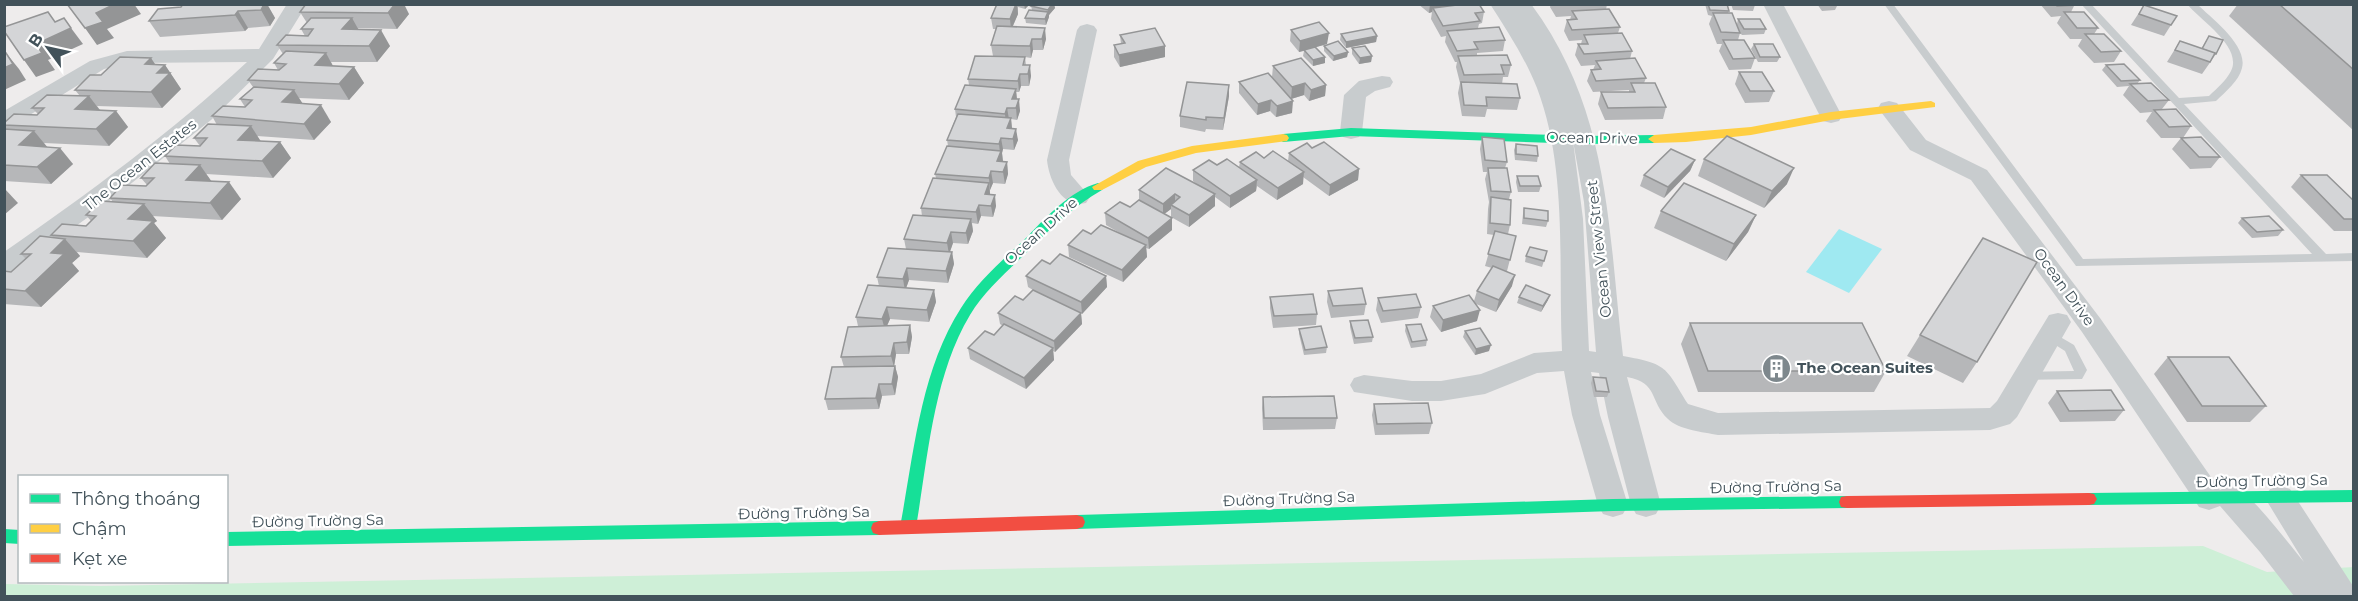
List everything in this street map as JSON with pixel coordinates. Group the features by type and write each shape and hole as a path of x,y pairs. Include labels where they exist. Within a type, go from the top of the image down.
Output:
{"main road":[{"name":"Ocean Drive","path":"908,527 939,369 959,322 982,288 1007,261 1078,197 1122,173 1168,156 1230,144 1352,132 1586,140 1716,135 1831,116 1931,105"},
{"name":"Đường Trường Sa","path":"228,539 908,527 1613,505 2354,496"}],"street":[{"name":"The Ocean Estates","path":"4,265 86,207 203,115 266,55 297,4"},
{"name":"Ocean View Street","path":"1500,4 1541,71 1563,139 1572,212 1576,360 1582,401 1613,505"},
{"name":"Ocean View Street","path":"1520,4 1559,68 1586,140 1599,213 1611,364 1616,397 1646,505"},
{"path":"1773,4 1831,116"},
{"path":"1078,197 1060,177 1058,160 1087,30"},
{"path":"4,121 97,65 127,57 266,55"},
{"path":"1352,132 1355,94 1366,86 1382,82"},
{"name":"Ocean Drive","path":"1889,108 1918,145 1978,175 2091,325 2125,378 2219,498 2271,543 2312,597"},
{"path":"1364,386 1412,392 1441,391 1485,384 1534,363 1576,360 1649,372 1659,381 1678,412 1694,419 1718,423 1990,419 2000,416 2007,409 2054,329"},
{"path":"2280,498 2342,597"}],"lane":[{"name":"Ocean Drive","path":"1888,4 2080,263 2323,258"},
{"path":"2085,4 2323,258 2354,257"},
{"path":"2177,101 2211,99 2233,76 2238,66 2238,55 2230,42 2191,4"},
{"path":"2025,377 2078,376 2081,370 2070,348 2054,329"}],"green space":[{"path":"2203,546 2267,572 2354,567 2353,596 5,596 5,584 101,586"}],"water":[{"path":"1839,229 1882,249 1849,293 1806,272"}],"building":[{"path":"67,4 115,4 96,13 103,22 85,28"},
{"path":"183,4 264,4 261,10 238,11 235,15 149,21 158,9 181,7"},
{"path":"306,4 395,4 388,13 300,12"},
{"path":"997,4 1016,4 1010,19 991,18"},
{"path":"1033,4 1052,4 1048,10 1031,6"},
{"path":"1479,4 1484,12 1475,13 1480,21 1443,26 1433,8"},
{"path":"1708,4 1727,4 1729,11 1710,10"},
{"path":"2056,4 2075,4 2076,5 2057,6"},
{"path":"2279,4 2354,4 2354,70"},
{"path":"2144,5 2177,16 2171,25 2139,14"},
{"path":"1609,9 1620,27 1572,30 1567,20 1577,19 1572,11"},
{"path":"1029,10 1048,12 1045,19 1025,18"},
{"path":"48,12 55,22 64,18 71,28 36,44 42,53 24,60 4,31 4,27"},
{"path":"2064,12 2084,12 2098,28 2077,28"},
{"path":"1713,13 1732,13 1740,33 1721,32"},
{"path":"311,18 352,18 342,29 381,30 369,46 277,45 286,35 308,36 313,29 301,29"},
{"path":"1738,19 1760,19 1766,29 1744,29"},
{"path":"1319,22 1329,33 1300,41 1291,30"},
{"path":"997,26 1045,28 1042,39 1032,39 1030,46 991,45"},
{"path":"1499,27 1505,40 1474,42 1478,49 1457,51 1447,31"},
{"path":"1155,28 1165,46 1119,55 1114,45 1125,43 1120,35"},
{"path":"1372,28 1377,36 1346,42 1341,34"},
{"path":"1622,33 1632,51 1584,54 1578,44 1588,44 1584,35"},
{"path":"2085,34 2104,34 2121,51 2101,52"},
{"path":"2209,36 2223,40 2216,54 2202,49"},
{"path":"1723,40 1744,40 1755,58 1733,59"},
{"path":"1338,41 1348,52 1334,56 1324,46"},
{"path":"2180,41 2215,53 2210,62 2175,50"},
{"path":"1754,44 1773,44 1780,57 1760,57"},
{"path":"1365,46 1372,56 1360,58 1352,48"},
{"path":"1315,47 1325,57 1313,60 1304,50"},
{"path":"286,51 326,53 315,65 354,67 339,84 248,80 258,69 279,70 286,64 274,63"},
{"path":"6,53 13,64 4,68 4,54"},
{"path":"1507,55 1511,65 1501,65 1504,74 1464,75 1458,56"},
{"path":"975,56 1025,57 1023,65 1030,65 1028,74 1020,74 1018,81 968,79"},
{"path":"120,57 151,58 145,64 165,65 157,73 170,73 151,92 75,90 90,75 101,75"},
{"path":"1301,58 1326,85 1311,90 1305,83 1292,87 1273,66"},
{"path":"1635,58 1646,78 1596,81 1591,70 1601,69 1596,61"},
{"path":"2124,64 2140,80 2121,81 2106,65"},
{"path":"1739,72 1762,72 1774,91 1750,91"},
{"path":"1268,73 1293,101 1277,106 1271,100 1258,104 1239,82"},
{"path":"1187,82 1229,85 1224,118 1206,117 1206,120 1180,116"},
{"path":"1461,82 1517,84 1520,98 1486,97 1487,106 1464,105"},
{"path":"1631,83 1655,83 1666,107 1608,108 1601,92 1635,92"},
{"path":"2151,83 2169,100 2148,101 2130,84"},
{"path":"965,85 1016,89 1012,99 1019,99 1016,108 1007,108 1005,114 955,109"},
{"path":"254,87 294,90 282,102 321,105 304,124 212,116 223,106 245,107 252,100 240,99"},
{"path":"47,95 89,96 75,109 116,111 96,129 4,125 14,114 37,115 44,108 32,108"},
{"path":"2176,109 2191,126 2169,127 2154,110"},
{"path":"958,114 1011,118 1007,128 1016,129 1013,139 1001,138 999,144 947,140"},
{"path":"208,124 251,126 238,140 280,142 262,161 165,156 176,145 200,146 207,138 194,138"},
{"path":"4,129 34,131 19,145 60,148 37,167 4,165"},
{"path":"1727,136 1794,168 1772,191 1704,159"},
{"path":"1482,137 1504,139 1507,162 1485,160"},
{"path":"2201,137 2220,157 2199,157 2181,138"},
{"path":"1324,142 1359,169 1330,185 1289,153 1307,143 1312,148"},
{"path":"1516,144 1537,146 1538,156 1516,154"},
{"path":"947,146 1001,151 997,161 1007,162 1003,172 991,171 989,178 935,174"},
{"path":"1671,149 1695,160 1668,187 1644,175"},
{"path":"1273,151 1304,172 1278,188 1240,162 1256,152 1264,158"},
{"path":"1227,159 1257,180 1230,196 1193,170 1209,160 1217,165"},
{"path":"155,163 200,165 186,180 229,182 210,203 110,198 122,185 146,186 154,178 141,178"},
{"path":"1166,168 1215,194 1189,215 1171,205 1180,197 1175,194 1163,204 1139,190"},
{"path":"1488,168 1507,168 1511,192 1491,191"},
{"path":"2301,175 2327,175 2354,201 2354,219 2344,219"},
{"path":"1517,176 1538,176 1541,186 1520,186"},
{"path":"933,178 989,183 985,194 995,195 991,206 979,205 976,212 921,208"},
{"path":"1684,183 1756,215 1734,244 1661,211"},
{"path":"1491,197 1511,200 1510,225 1490,223"},
{"path":"1139,200 1172,218 1148,238 1105,213 1120,202 1130,207"},
{"path":"101,201 144,204 128,219 153,221 133,241 51,235 62,224 86,226 96,216 86,215"},
{"path":"1524,208 1548,211 1548,221 1524,218"},
{"path":"913,215 971,219 966,233 951,232 947,243 904,239"},
{"path":"2269,216 2283,230 2257,232 2242,218"},
{"path":"1101,225 1146,245 1122,270 1068,245 1083,230 1091,234"},
{"path":"1495,231 1516,236 1510,260 1488,254"},
{"path":"40,236 65,239 51,253 64,254 25,291 4,289 4,271 11,272 31,254 21,254"},
{"path":"1983,238 2037,262 1977,362 1920,335"},
{"path":"1530,247 1547,251 1544,261 1526,256"},
{"path":"888,248 952,252 946,271 907,268 903,279 877,277"},
{"path":"1060,254 1106,276 1081,302 1026,276 1042,260 1050,264"},
{"path":"1493,266 1515,275 1499,300 1477,291"},
{"path":"868,285 934,290 927,310 887,307 882,319 856,317"},
{"path":"1526,285 1550,295 1543,306 1519,297"},
{"path":"1362,288 1366,304 1333,306 1328,291"},
{"path":"1033,290 1081,313 1054,341 998,313 1015,296 1023,300"},
{"path":"1313,294 1317,314 1274,316 1270,297"},
{"path":"1416,294 1421,307 1383,311 1378,298"},
{"path":"1469,295 1480,310 1443,320 1433,306"},
{"path":"1368,320 1373,337 1355,338 1350,321"},
{"path":"1690,323 1862,323 1886,371 1708,371"},
{"path":"1004,324 1053,348 1024,378 968,348 985,331 994,335"},
{"path":"1421,324 1427,340 1412,342 1406,325"},
{"path":"910,325 907,342 894,343 891,356 841,357 848,327"},
{"path":"1321,326 1327,347 1305,350 1299,329"},
{"path":"1480,328 1491,345 1476,349 1465,331"},
{"path":"2168,357 2229,357 2266,406 2202,406"},
{"path":"895,366 892,384 879,384 876,398 825,399 832,367"},
{"path":"1593,377 1606,378 1609,392 1596,391"},
{"path":"2111,390 2124,410 2069,411 2057,391"},
{"path":"1334,396 1337,418 1264,418 1263,397"},
{"path":"1428,403 1432,423 1377,424 1374,404"}],"traffic: fast":[{"path":"1283,138 1351,132 1585,140 1654,139"},
{"path":"908,527 933,396 948,346 965,312 988,282 1041,230 1077,199 1098,187"},
{"path":"2089,499 2354,496"},
{"path":"1077,522 1613,505 1847,502"},
{"path":"228,539 879,528"},
{"path":"4,536 18,537"}],"traffic: slow":[{"path":"1654,139 1751,131 1831,116 1931,105"},
{"path":"1098,187 1142,164 1196,149 1283,138"}],"traffic: jam":[{"path":"1847,502 2089,499"},
{"path":"879,528 1077,522"}],"place":[{"name":"The Ocean Suites","path":"1776,368"}]}
